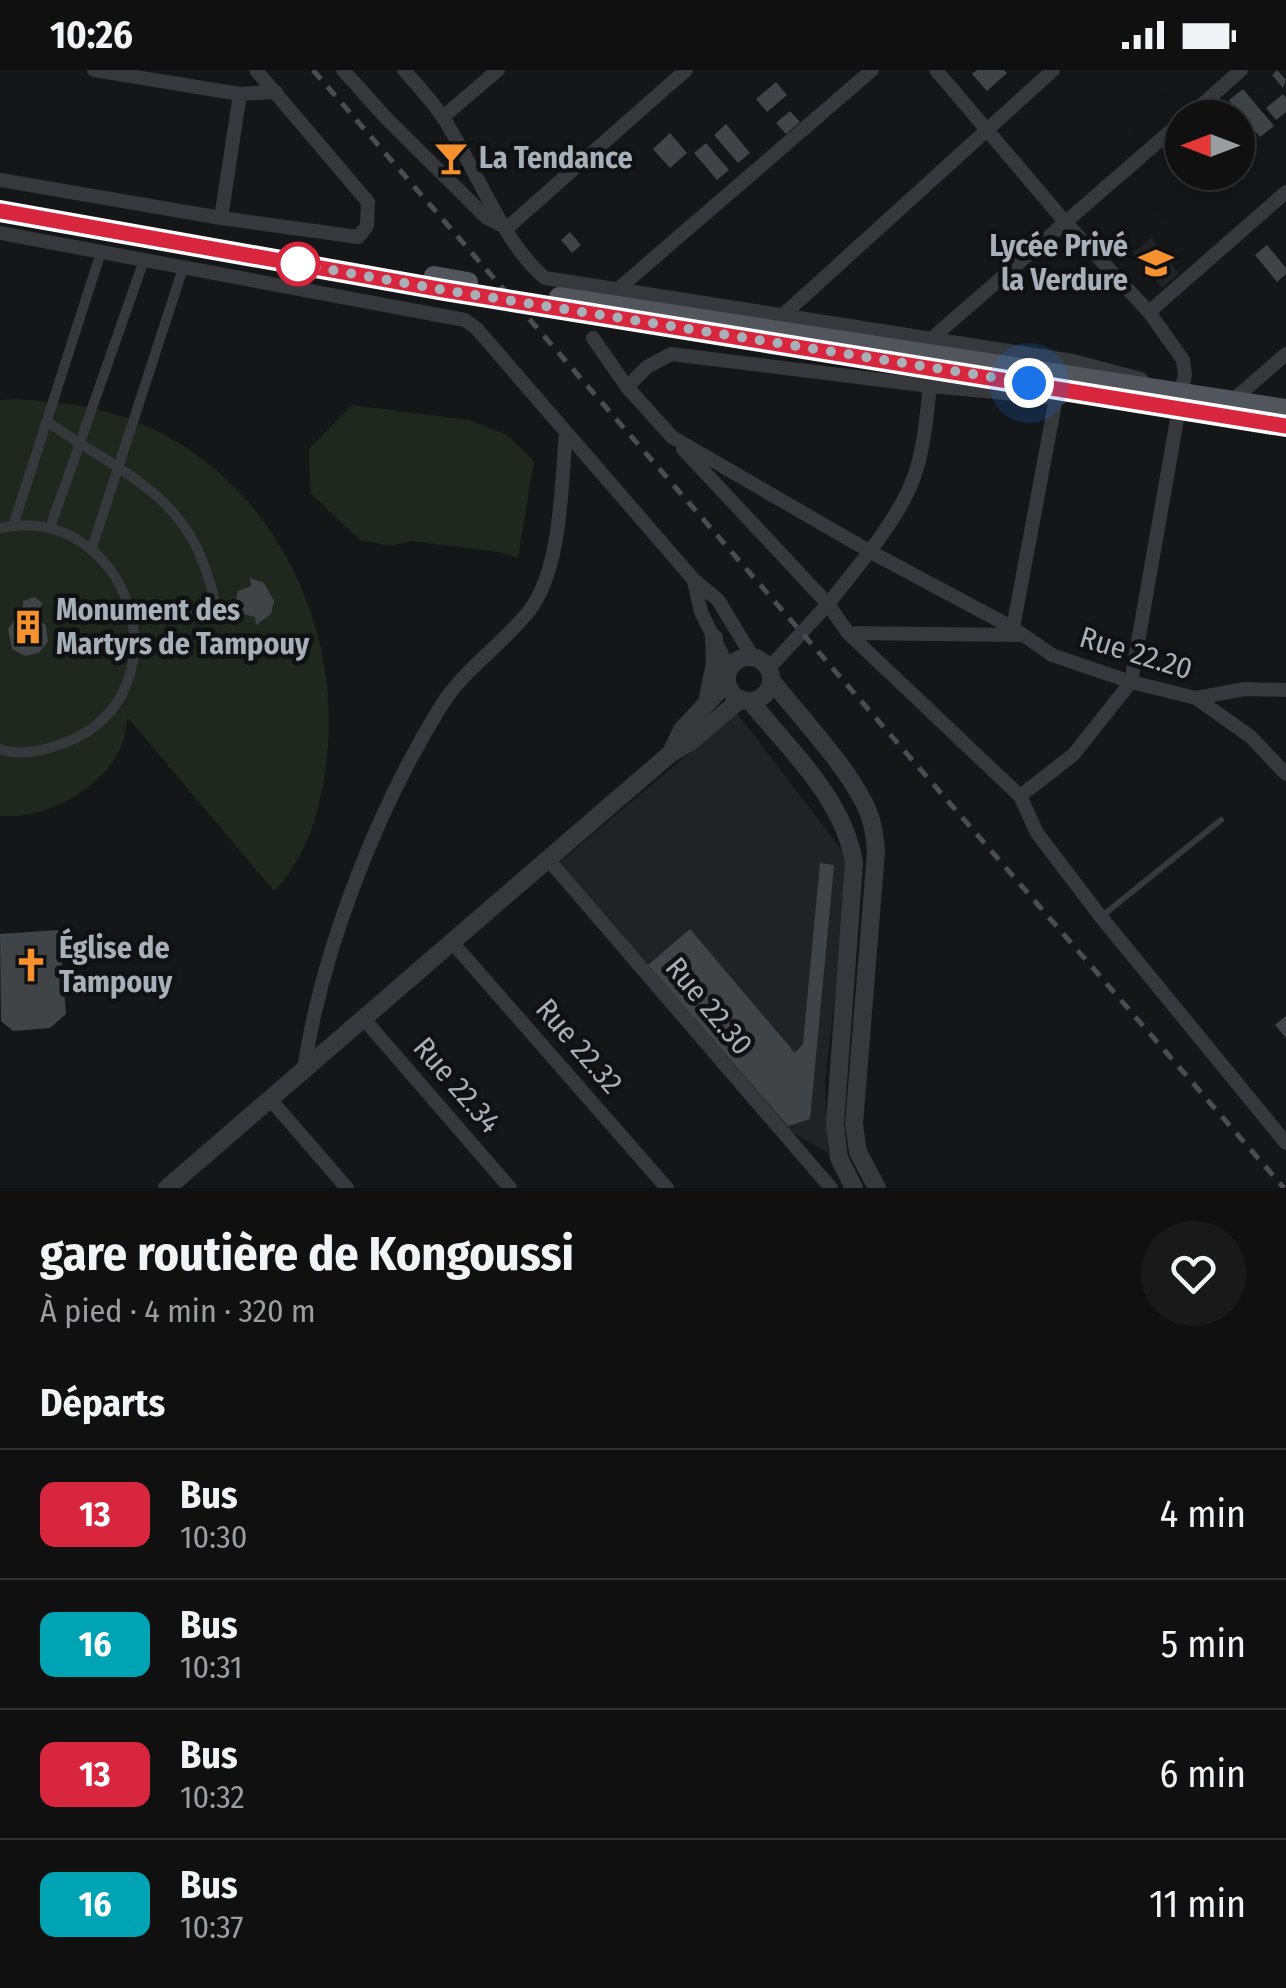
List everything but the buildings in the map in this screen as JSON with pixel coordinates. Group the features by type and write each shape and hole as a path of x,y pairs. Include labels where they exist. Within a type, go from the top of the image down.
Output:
{"main road":[{"path":"0,198 439,283"},
{"path":"0,211 1180,400 1286,426"},
{"path":"1180,400 1233,400 1286,409"}],"street":[{"path":"94,70 240,94 276,92"},
{"path":"0,180 358,237 368,226 368,202 256,70"},
{"path":"343,70 487,218 507,228"},
{"path":"404,70 443,118 507,228 537,272 546,278 1073,361 1180,400"},
{"path":"443,118 498,70"},
{"path":"507,228 686,70"},
{"path":"617,290 872,70"},
{"path":"936,70 1066,223 1149,312 1183,360 1185,375 1131,682 1073,755 1020,796"},
{"path":"782,316 1053,70"},
{"path":"1207,100 1241,70"},
{"path":"221,218 240,94"},
{"path":"931,339 1165,136"},
{"path":"1149,312 1286,192"},
{"path":"0,233 466,320 487,342 694,580 718,600 752,656 770,674 868,809 876,852 854,1124 867,1186"},
{"path":"13,526 100,252"},
{"path":"50,528 144,260"},
{"path":"92,548 184,268"},
{"path":"593,338 627,387 828,604 848,633 1020,796 1037,833 1101,917 1286,1143"},
{"path":"627,387 647,368 671,354 1108,405 1180,400"},
{"path":"1233,400 1286,354"},
{"path":"173,1186 670,753 745,700 762,697 770,674 869,551 910,487 922,446 930,386"},
{"path":"848,633 1016,632 1056,398"},
{"path":"48,422 171,506 196,542 215,610 132,616"},
{"path":"304,1070 310,1027 333,952 363,864 400,781 443,702 532,608 551,562 566,433"},
{"name":"Rue 22.20","path":"672,437 1052,655 1131,682 1196,698 1251,737 1286,774"},
{"path":"0,528 50,528 92,548 122,583 136,628 131,674 112,709 83,736 47,750 0,749"},
{"path":"694,580 701,612 732,692 745,700 830,801 850,838 854,864 834,1124 839,1158 867,1186"},
{"path":"706,704 715,663 714,638"},
{"path":"670,753 682,730 739,659 752,656"},
{"path":"1196,698 1246,690 1286,690"},
{"name":"Rue 22.30","path":"547,858 831,1188"},
{"name":"Rue 22.32","path":"451,942 667,1188"},
{"name":"Rue 22.34","path":"363,1018 510,1188"},
{"path":"270,1099 347,1188"}],"lane":[{"path":"1101,917 1222,820"}],"shaded area":[{"name":"Lycée Privé la Verdure","path":"1151,237 1179,274 1162,288 1133,253"},
{"path":"0,400 106,412 135,421 181,444 221,474 255,511 284,552 305,597 320,645 328,695 328,745 323,784 306,842 274,891 128,718 122,745 111,764 85,789 35,813 0,816"},
{"path":"352,405 469,420 507,435 534,461 518,558 411,541 391,546 360,540 310,493 309,449"},
{"path":"737,713 851,862 825,1080 828,1153 788,1130 560,862"}],"railway":[{"path":"313,70 1284,1188"}],"bus line":[{"name":"13","path":"0,211 444,290 1286,426"}],"place":[{"name":"La Tendance","path":"451,158"},
{"name":"Lycée Privé la Verdure","path":"1156,263"},
{"name":"Monument des Martyrs de Tampouy","path":"28,627"},
{"name":"Église de Tampouy","path":"31,965"}],"route":[{"path":"298,264 1029,383"}]}
